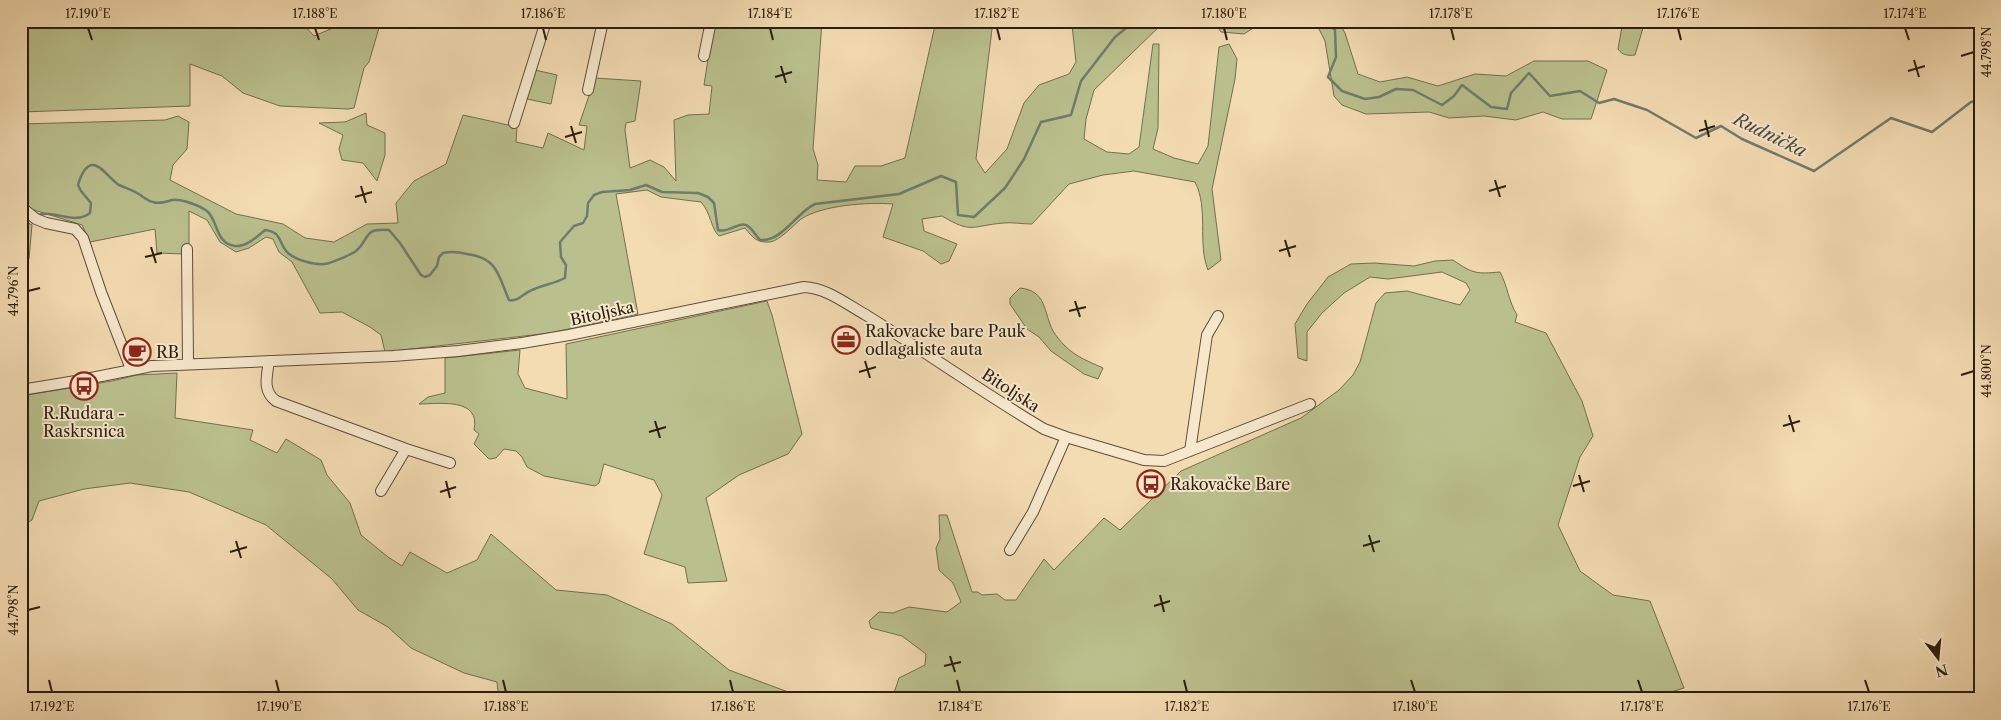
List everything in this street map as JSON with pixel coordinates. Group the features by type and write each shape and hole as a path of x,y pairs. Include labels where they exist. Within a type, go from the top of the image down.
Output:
{"street":[{"path":"514,123 546,21"},
{"path":"588,90 603,21"},
{"path":"704,56 710,21"},
{"path":"24,209 36,219 74,229 83,238 101,292 131,369"},
{"path":"187,249 188,363"},
{"name":"Bitoljska","path":"21,390 87,379 131,369 188,363 393,356 458,351 530,342 795,287 812,287 825,291 903,337 1044,429 1144,460 1164,461 1310,404"},
{"path":"1190,451 1206,335 1218,316"},
{"path":"269,361 266,390 269,396 276,401 406,449 450,463"},
{"path":"1010,550 1034,512 1066,437"},
{"path":"380,491 406,449"}],"green space":[{"path":"21,21 300,21 314,36 333,28 334,21 381,21 369,62 364,68 354,108 280,106 243,93 222,76 190,64 190,106 21,112"},
{"path":"714,21 822,21 813,149 818,165 817,180 846,182 855,166 881,166 905,158 936,21 993,21 976,159 985,173 1007,149 1024,103 1039,85 1069,74 1076,62 1072,25 1075,21 1165,21 1094,90 1086,119 1084,139 1107,152 1129,154 1139,147 1153,44 1159,44 1158,128 1153,149 1174,158 1198,164 1208,146 1219,47 1229,44 1237,59 1235,79 1212,189 1221,260 1208,270 1203,248 1201,203 1195,182 1134,171 1103,175 1069,184 1032,224 1006,223 966,227 942,216 922,219 924,231 957,244 949,261 941,264 923,251 883,237 893,204 858,204 821,210 801,219 778,239 762,242 750,235 745,228 719,236 701,202 661,197 647,190 616,194 638,314 550,333 385,352 381,335 370,327 342,312 320,313 292,262 279,252 273,239 266,237 249,248 236,252 220,242 207,220 189,211 189,249 183,254 157,253 155,229 90,242 82,225 31,209 21,202 21,124 165,120 178,116 189,122 187,149 173,165 170,180 236,214 283,224 305,238 334,242 367,224 398,223 396,203 414,181 446,164 463,115 517,127 516,142 543,148 548,133 584,150 587,126 579,125 595,78 641,81 635,121 626,123 625,130 630,168 650,160 664,167 676,181 674,120 688,115 709,114 712,86 704,85"},
{"path":"1213,21 1264,21 1244,34 1221,32"},
{"path":"1300,21 1338,21 1345,33 1358,74 1380,82 1407,77 1438,86 1475,74 1506,76 1534,61 1588,61 1607,70 1591,119 1562,119 1543,112 1516,120 1484,116 1449,118 1429,112 1366,114 1342,105 1334,96 1325,41 1319,29"},
{"path":"1623,21 1645,21 1635,55 1625,55 1618,49"},
{"path":"535,70 557,75 551,104 527,99"},
{"path":"366,113 367,125 385,133 385,155 377,181 363,163 342,160 339,149 343,135 319,123 345,122"},
{"path":"21,219 32,225 29,259 21,268"},
{"path":"1453,260 1475,272 1500,272 1517,315 1515,322 1546,333 1582,401 1593,436 1580,457 1558,525 1580,571 1613,595 1650,601 1684,688 1648,699 892,699 899,678 925,665 926,654 902,636 871,628 869,621 879,612 893,613 909,607 947,612 961,602 953,583 939,570 936,548 940,539 939,515 947,515 972,592 978,592 982,595 997,594 1005,600 1016,600 1044,559 1054,570 1104,518 1120,530 1181,471 1301,418 1339,390 1353,375 1360,362 1376,303 1385,293 1407,291 1460,305 1470,290 1466,283 1442,272 1388,279 1370,277 1344,293 1322,313 1307,332 1307,361 1298,358 1295,324 1307,304 1328,277 1351,264 1374,263 1414,266 1435,261"},
{"path":"1020,288 1035,293 1040,298 1053,331 1069,350 1103,368 1098,379 1084,374 1051,351 1039,337 1027,329 1010,304 1010,298"},
{"path":"767,301 802,434 788,454 739,475 706,498 727,581 688,583 685,567 644,554 662,495 654,480 604,464 599,483 595,486 544,476 527,467 522,457 516,451 504,449 496,458 489,459 474,444 479,434 474,430 474,419 471,412 465,407 447,404 419,404 428,397 445,393 445,358 520,350 518,374 525,388 567,399 566,344"},
{"path":"177,373 175,418 253,430 250,440 277,453 286,439 321,460 327,475 350,503 361,535 402,566 410,552 447,573 477,560 491,534 556,590 607,595 672,624 729,670 807,699 499,699 497,682 464,673 411,648 388,627 358,610 332,579 266,525 189,492 130,483 84,489 39,501 32,520 21,526 21,396 137,375"}],"waterway":[{"name":"Rudnička","path":"36,216 50,214 77,218 84,217 90,213 91,203 78,185 85,169 93,165 99,167 119,185 135,192 150,202 160,203 180,200 205,209 211,216 224,241 235,246 251,241 265,230 271,231 278,236 285,250 291,256 305,262 327,264 356,251 371,232 389,230 421,275 425,277 430,275 443,253 455,252 477,256 491,264 499,276 509,300 515,300 527,292 565,278 566,265 561,257 560,242 574,226 583,223 587,216 588,203 594,195 602,192 630,190 646,185 662,192 698,193 708,197 714,203 718,230 722,231 738,225 746,225 760,240 768,239 782,232 815,204 899,194 941,176 956,182 958,215 974,217 1005,188 1024,159 1041,122 1071,115 1081,81 1115,37 1135,21"},
{"name":"Rudnička","path":"1325,21 1335,30 1336,57 1328,77 1342,91 1365,99 1379,97 1396,89 1413,90 1442,105 1454,96 1462,85 1491,107 1507,109 1511,93 1529,73 1550,96 1580,91 1599,103 1614,99 1647,110 1696,138 1721,126 1742,139 1814,171 1891,118 1932,132 1971,102 1980,100"},
{"name":"Rudnička","path":"21,226 25,220 31,218"},
{"name":"Rudnička","path":"21,233 24,252 21,258"}],"place":[{"name":"Rakovacke bare Pauk odlagaliste auta","path":"846,340"},
{"name":"RB","path":"137,352"},
{"name":"R.Rudara - Raskrsnica","path":"84,386"},
{"name":"Rakovačke Bare","path":"1151,484"}]}
